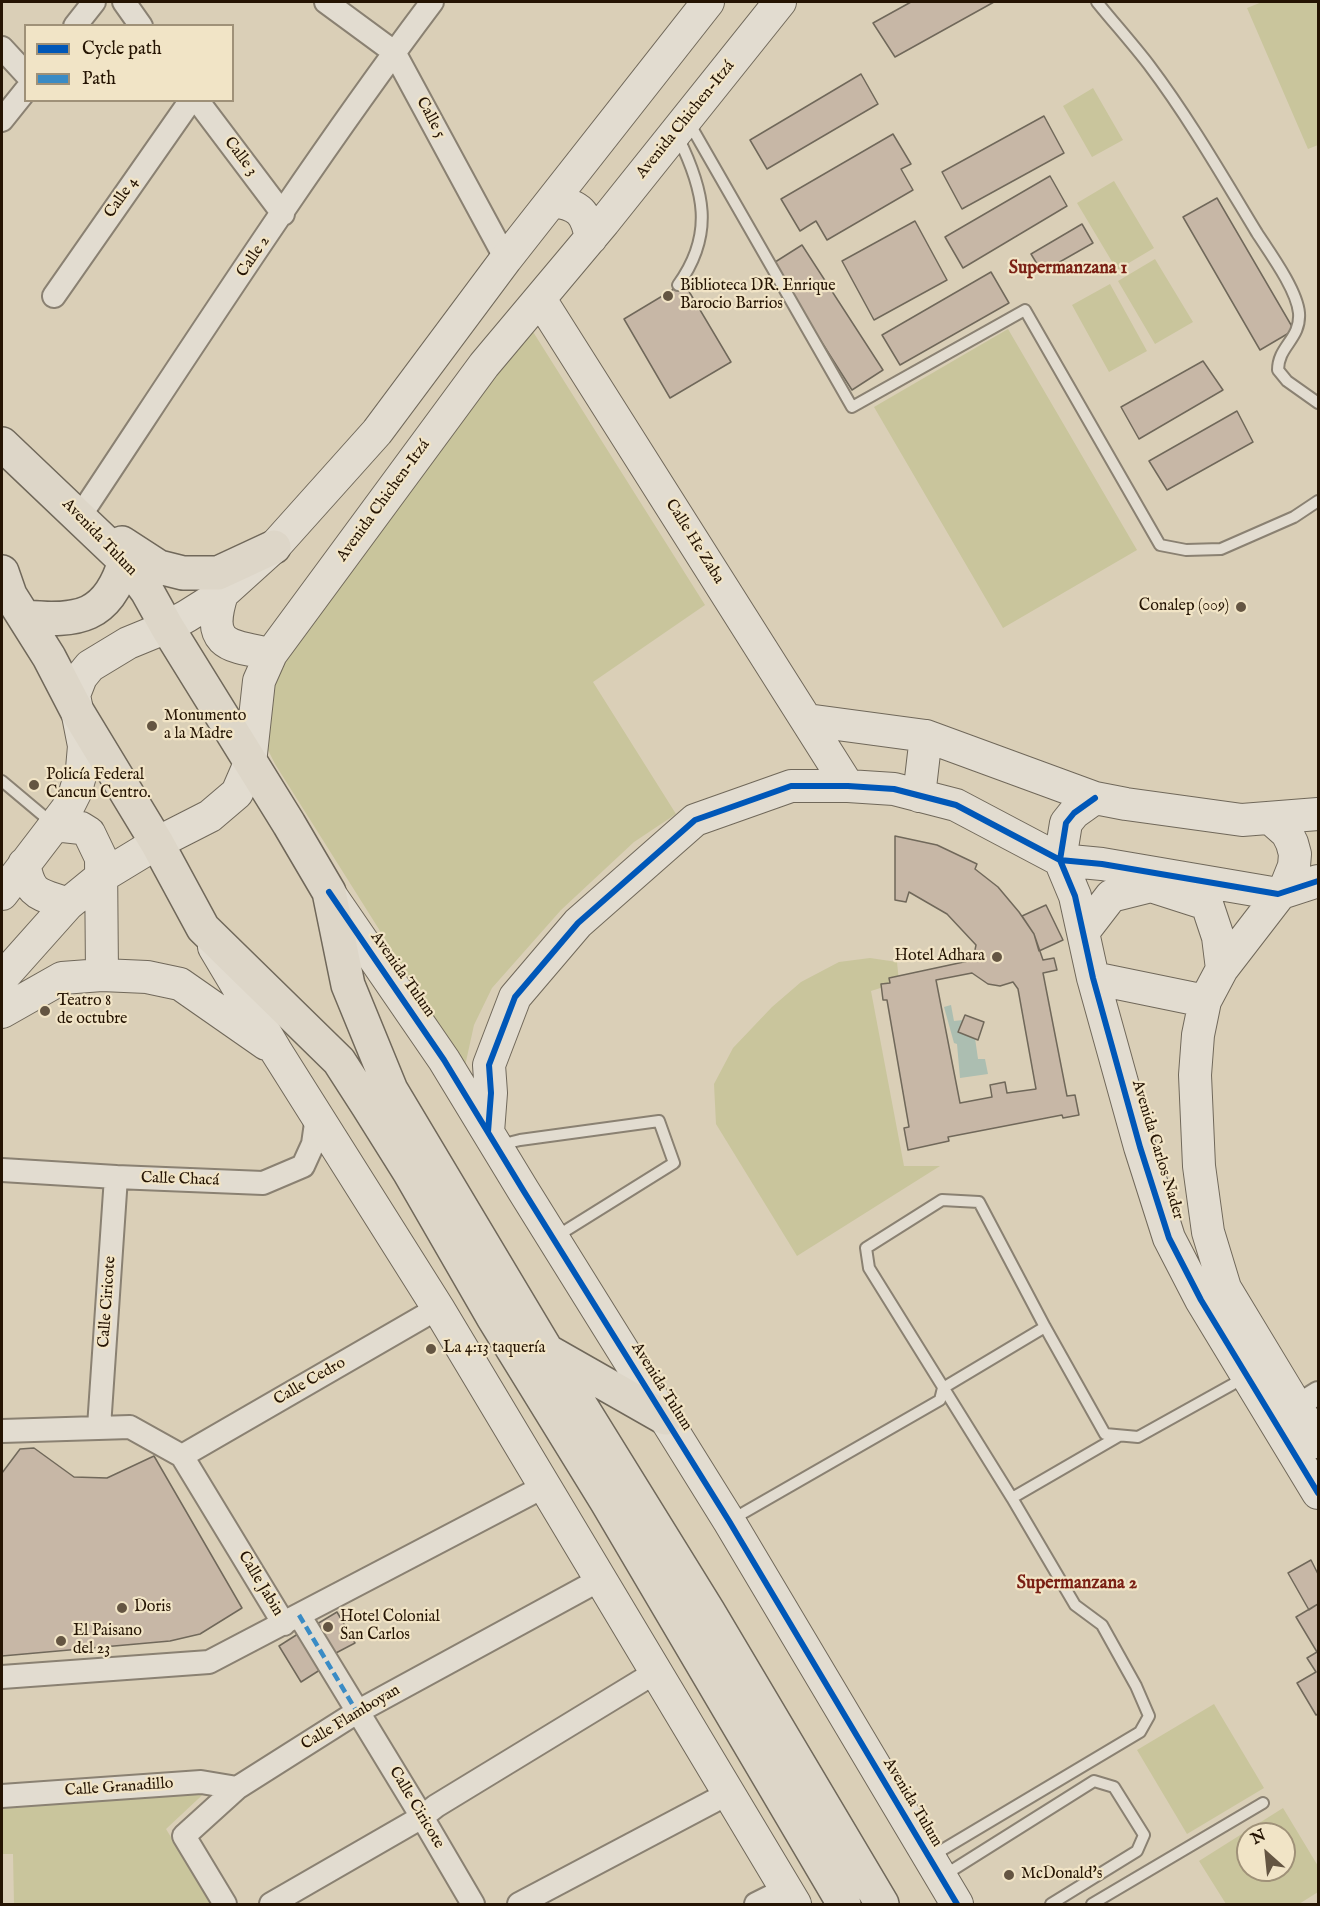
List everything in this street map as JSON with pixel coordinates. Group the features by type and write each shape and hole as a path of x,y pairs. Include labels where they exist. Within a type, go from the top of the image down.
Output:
{"main road":[{"name":"Avenida Tulum","path":"2,444 125,561 147,591 289,824 329,892 348,985 391,1090 547,1351 708,1611 882,1905"},
{"path":"80,516 159,567 183,573 218,573 274,547"},
{"path":"10,598 55,620 88,614 110,593 120,577 125,561"},
{"path":"10,598 49,657 77,711 157,843 203,928 339,1061 411,1173 493,1317 607,1502 844,1905"},
{"path":"547,1351 665,1418"}],"street":[{"path":"77,24 94,2"},
{"path":"124,2 140,24"},
{"name":"Calle 5","path":"326,2 394,52 506,259"},
{"name":"Calle 2","path":"80,516 283,214 394,52 432,2"},
{"path":"2,894 67,809 75,793 82,769 84,746 74,695 81,677 90,666 128,643 167,627 222,594 274,547 377,432 506,259 708,2"},
{"name":"Avenida Chichen-Itzá","path":"2,978 68,904 101,877 157,843 210,816 237,793 250,763 259,681 270,654 484,365 591,238 780,2"},
{"path":"2,48 24,72"},
{"path":"2,120 24,92"},
{"name":"Calle 4","path":"54,296 190,102"},
{"name":"Calle 3","path":"199,102 283,214"},
{"path":"553,201 568,203 581,211 588,224 591,238"},
{"name":"Calle He Zaba","path":"540,299 848,786"},
{"path":"455,328 455,344 460,353 471,362 484,365"},
{"path":"222,594 215,615 216,628 220,637 237,648 270,654"},
{"path":"807,720 926,736 1095,798 1126,804 1242,820 1318,814"},
{"path":"919,796 926,736"},
{"path":"492,1139 489,1065 515,997 578,922 695,820 791,786 894,789 956,806 1060,860 1102,864 1278,894 1318,881"},
{"path":"1060,860 1066,823 1074,813 1095,798"},
{"name":"Avenida Carlos Nader","path":"1259,1370 1225,1288 1208,1232 1198,1166 1195,1075 1198,1035 1205,1001 1222,969 1286,886 1291,876 1295,854 1287,833 1270,818"},
{"path":"54,825 81,828 90,833 101,858 102,975"},
{"name":"Avenida Carlos Nader","path":"1060,860 1075,896 1093,978 1169,1238 1201,1300 1259,1370 1297,1407 1318,1442"},
{"path":"24,864 28,883 34,891 68,904"},
{"path":"1084,931 1111,896 1151,886 1208,904 1218,937 1222,969"},
{"name":"Avenida Tulum","path":"329,892 444,1060 729,1521 957,1905"},
{"path":"203,928 276,1051 438,1308 791,1897 756,1905"},
{"path":"2,1012 62,978 102,975 147,977 180,984 276,1051"},
{"path":"1093,978 1205,1001"},
{"name":"Calle Chacá","path":"2,1170 263,1183 303,1166 313,1144 317,1116"},
{"path":"1149,1174 1198,1166"},
{"name":"Calle Ciricote","path":"99,1427 116,1177"},
{"name":"Calle Cedro","path":"182,1456 438,1308"},
{"name":"Avenida Carlos Nader","path":"1297,1407 1318,1493"},
{"name":"Calle Jabin","path":"2,1431 130,1427 182,1456 291,1619 209,1662 2,1677"},
{"path":"291,1619 544,1486"},
{"name":"Calle Flamboyan","path":"225,1905 184,1836 237,1788 357,1712 601,1579"},
{"name":"Calle Ciricote","path":"291,1619 357,1712 423,1817 473,1905"},
{"path":"271,1905 423,1817 436,1806 646,1678"},
{"name":"Calle Granadillo","path":"2,1796 201,1782 237,1788"},
{"path":"519,1905 729,1793"}],"lane":[{"path":"1097,2 1148,64 1274,259 1298,304 1299,316 1294,338 1285,346 1278,359 1278,370 1287,381 1318,403"},
{"path":"678,285 691,265 701,238 702,216 681,126"},
{"path":"681,126 852,407 1025,310 1160,545 1186,550 1221,549 1294,517 1318,501"},
{"path":"2,781 54,825"},
{"path":"492,1139 520,1140 659,1121 674,1163 554,1238"},
{"path":"935,1868 946,1846 1140,1732 1149,1716 1136,1686 1102,1625 1076,1605 869,1268 866,1248 942,1200 980,1202 1045,1327 1105,1434 1138,1437 1259,1370"},
{"path":"729,1521 940,1400 943,1388 1045,1327"},
{"path":"1012,1498 1119,1436"},
{"path":"935,1868 1094,1781 1114,1787 1144,1835 1137,1851 1051,1905"},
{"path":"1092,1905 1263,1803"}],"shaded area":[{"path":"1262,2 1318,2 1318,145 1308,149 1247,8"},
{"path":"1093,88 1123,140 1092,157 1063,106"},
{"path":"1114,181 1154,248 1117,270 1077,203"},
{"path":"1155,259 1193,322 1155,344 1118,281"},
{"path":"1110,284 1147,351 1109,372 1072,305"},
{"path":"530,327 705,605 593,682 676,814 634,842 561,910 492,988 474,1025 465,1066 267,748 274,683 288,653"},
{"path":"1008,329 1137,550 1003,628 874,407"},
{"path":"870,958 897,962 899,982 871,991 904,1166 940,1166 797,1256 716,1124 714,1084 733,1048 772,1007 801,982 839,962"},
{"path":"951,1005 954,1021 963,1020 959,1032 975,1038 978,1059 985,1059 988,1074 960,1078 957,1044 954,1043 944,1007"},
{"path":"1214,1704 1264,1788 1187,1834 1137,1750"},
{"path":"213,1785 166,1829 212,1904 14,1904 13,1854 2,1854 2,1808 7,1804"},
{"path":"1283,1808 1291,1822 1261,1822"},
{"path":"1296,1830 1318,1866 1318,1892 1299,1904 1226,1904 1199,1861 1236,1838 1236,1882 1296,1882"}],"building":[{"path":"911,2 994,2 895,57 873,23"},
{"path":"861,74 878,104 767,169 750,140"},
{"path":"1044,116 1064,153 962,209 942,172"},
{"path":"893,134 911,164 901,169 913,190 827,240 816,221 800,231 781,199"},
{"path":"1050,176 1067,206 963,268 945,237"},
{"path":"1217,198 1294,330 1260,350 1183,217"},
{"path":"915,221 947,280 874,320 842,261"},
{"path":"1082,224 1093,243 1042,272 1031,254"},
{"path":"802,245 883,370 852,390 772,264"},
{"path":"991,272 1009,303 900,365 882,335"},
{"path":"684,283 731,362 670,398 624,319"},
{"path":"1203,361 1223,390 1139,439 1121,407"},
{"path":"1237,411 1253,442 1167,490 1149,461"},
{"path":"895,836 937,845 977,864 975,869 998,887 1034,934 1043,960 1054,958 1057,970 1043,973 1067,1096 1075,1095 1079,1115 1063,1118 1062,1115 948,1137 949,1141 908,1150 904,1128 909,1127 887,1000 883,1000 881,984 890,983 889,978 973,960 976,945 947,914 909,892 906,902 895,900","holes":["972,973 988,984 1000,986 1013,982 1018,989 1036,1089 1007,1093 1005,1082 990,1085 992,1097 960,1103 936,980"]},
{"path":"1046,905 1063,940 1039,951 1034,934 1022,916"},
{"path":"965,1015 984,1022 978,1040 958,1032"},
{"path":"34,1448 74,1477 107,1478 154,1456 242,1608 200,1634 170,1641 2,1656 2,1473 20,1449"},
{"path":"1311,1560 1318,1574 1318,1604 1309,1610 1288,1573"},
{"path":"1318,1604 1318,1714 1316,1715 1297,1683 1316,1672 1307,1658 1317,1652 1296,1617"},
{"path":"337,1612 355,1643 334,1654 317,1624"},
{"path":"301,1632 323,1668 301,1682 279,1646"}],"marked path":[{"path":"299,1615 357,1712"}],"cycle path":[{"path":"488,1132 491,1093 489,1065 515,997 578,923 695,820 791,786 894,789 956,805 1060,860 1102,864 1278,894 1318,881"},
{"path":"1095,798 1074,813 1066,823 1060,860 1075,896 1093,978 1140,1147 1169,1238 1201,1300 1318,1493"},
{"path":"329,892 444,1060 729,1521 957,1904"}],"place":[{"name":"Biblioteca DR. Enrique Barocio Barrios","path":"668,296"},
{"name":"Conalep (009)","path":"1241,607"},
{"name":"Monumento a la Madre","path":"152,726"},
{"name":"Policía Federal Cancun Centro.","path":"34,785"},
{"name":"Hotel Adhara","path":"997,957"},
{"name":"Teatro 8 de octubre","path":"45,1011"},
{"name":"La 4:13 taquería","path":"431,1349"},
{"name":"Doris","path":"122,1608"},
{"name":"Hotel Colonial San Carlos","path":"328,1627"},
{"name":"El Paisano del 23","path":"61,1641"},
{"name":"McDonald's","path":"1009,1875"}],"district":[{"name":"Supermanzana 1","path":"1068,269"},
{"name":"Supermanzana 2","path":"1077,1584"}]}
